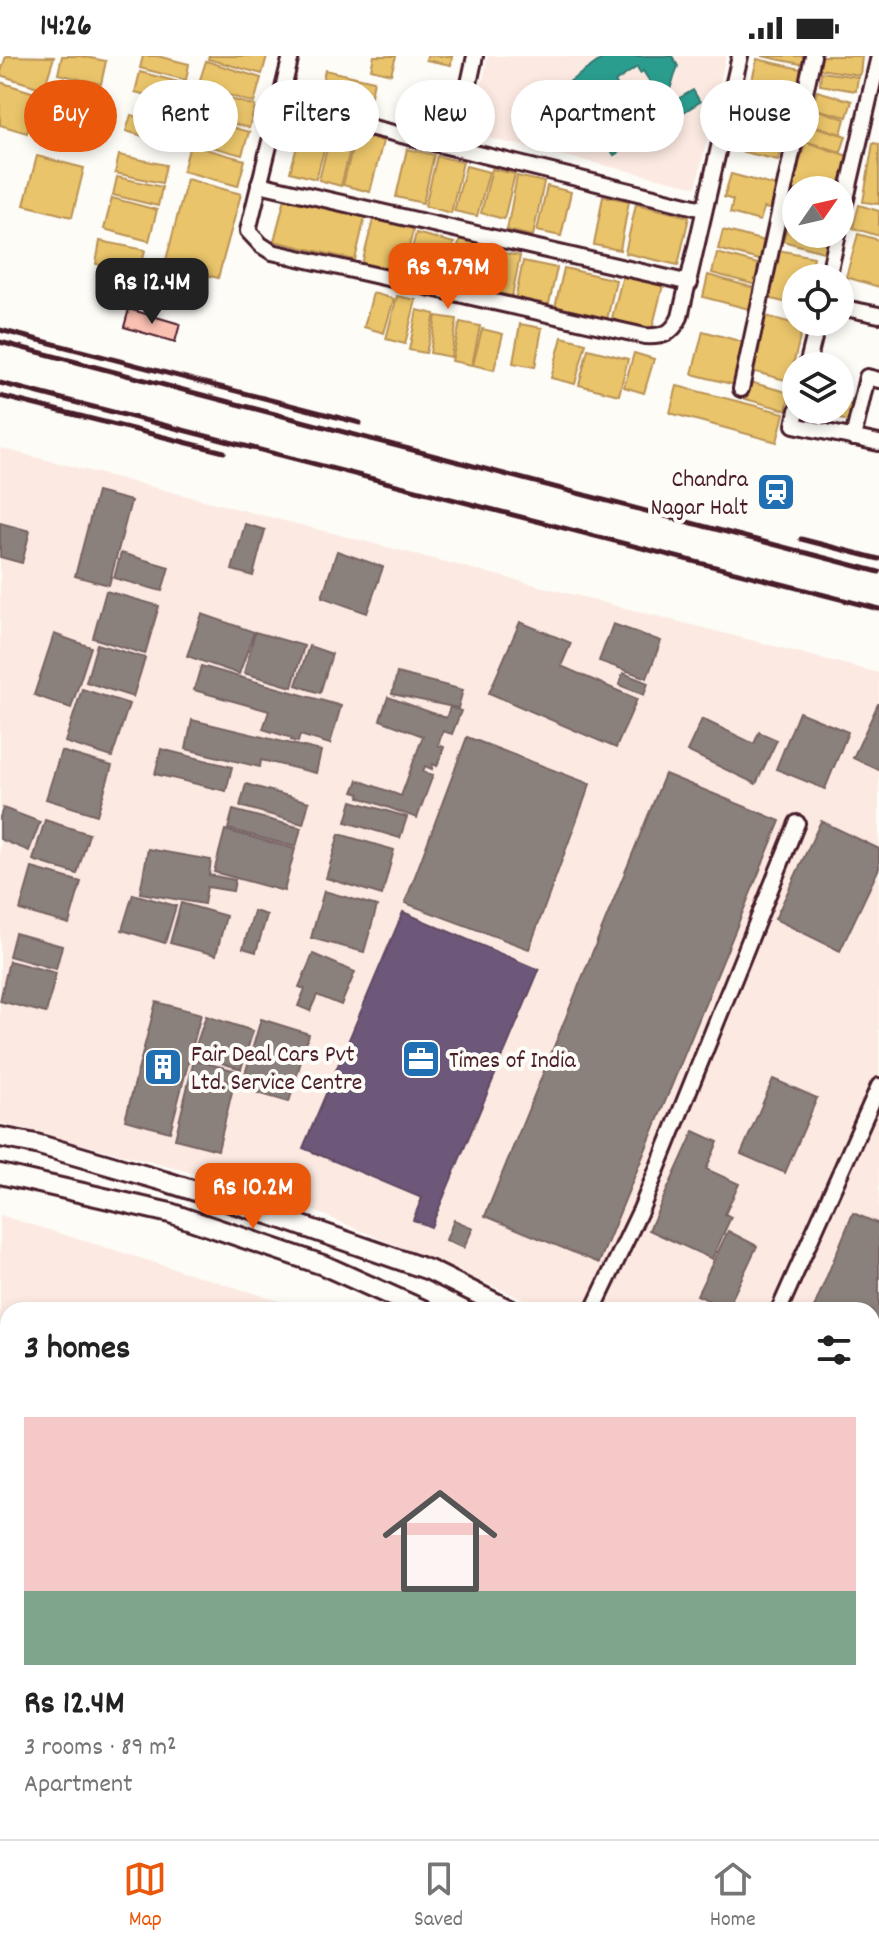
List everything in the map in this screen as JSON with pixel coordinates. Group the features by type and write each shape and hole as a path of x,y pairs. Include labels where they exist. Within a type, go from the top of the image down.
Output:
{"street":[{"path":"285,80 291,56"},
{"path":"470,80 475,56"},
{"path":"267,152 248,231 272,252 645,336 668,334 676,327 690,283 703,209 740,56"},
{"path":"741,389 813,56"},
{"path":"851,176 879,56"},
{"path":"471,152 703,209"},
{"path":"259,184 690,283"},
{"path":"854,310 879,315"},
{"path":"853,438 867,377 879,380"},
{"path":"794,424 879,443"},
{"path":"597,1302 641,1209 797,823"},
{"path":"783,1302 879,1086"},
{"path":"0,1137 36,1144 271,1215 429,1270 494,1302"},
{"path":"0,1174 170,1213 323,1265 405,1302"}],"shaded area":[{"path":"488,56 726,56 721,80 700,80 700,152 704,152 696,187 547,152 684,152 684,80 511,80 511,143 495,140 495,80 483,80"},
{"path":"0,448 879,673 879,1302 530,1302 274,1194 0,1123"},
{"path":"0,1215 283,1302 0,1302"}],"building: Homes":[{"path":"6,56 54,57 47,80 24,80 24,83 0,75"},
{"path":"62,56 106,61 102,80 84,80 58,74"},
{"path":"143,56 189,64 186,80 140,68"},
{"path":"209,56 267,56 262,74 208,59"},
{"path":"374,56 396,56 391,74 371,69"},
{"path":"427,56 452,56 451,65 426,60"},
{"path":"762,56 806,56 805,65"},
{"path":"821,56 862,56 860,75 819,69"},
{"path":"757,59 805,70 803,80 752,80"},
{"path":"206,61 261,78 254,80 254,103 238,98 238,80 200,80"},
{"path":"325,70 370,80 323,80"},
{"path":"140,72 171,80 138,80"},
{"path":"821,72 858,77 856,91 820,85"},
{"path":"0,82 24,90 24,132 0,125"},
{"path":"819,92 852,101 847,117 819,110"},
{"path":"238,101 254,106 249,128 238,125"},
{"path":"819,110 845,119 841,134 819,127"},
{"path":"131,115 133,116 133,133 126,131"},
{"path":"819,128 846,136 841,152 819,145"},
{"path":"238,129 249,132 242,155 231,152 238,152"},
{"path":"379,140 383,141 370,192 343,185 351,152 379,152"},
{"path":"873,143 879,144 879,204 863,202"},
{"path":"819,146 848,156 842,176 795,176 803,152 819,152"},
{"path":"188,152 216,152 245,160 238,186 183,171"},
{"path":"296,152 323,152 316,179 290,172"},
{"path":"326,152 350,152 341,186 319,180"},
{"path":"406,152 434,155 423,203 396,197"},
{"path":"743,152 780,152 778,160"},
{"path":"119,155 166,165 162,183 115,173"},
{"path":"37,156 84,168 72,217 24,205"},
{"path":"437,156 463,162 451,213 425,206"},
{"path":"466,166 489,172 477,216 454,211"},
{"path":"492,169 515,174 504,219 481,213"},
{"path":"731,174 780,187 774,210 764,208 760,221 730,213 733,200 724,197"},
{"path":"517,176 544,182 533,236 507,230"},
{"path":"117,177 162,187 158,206 113,195"},
{"path":"187,179 241,194 218,278 165,264"},
{"path":"547,186 571,192 561,236 537,231"},
{"path":"603,196 629,201 620,250 594,245"},
{"path":"112,198 157,210 149,241 104,229"},
{"path":"285,198 365,217 355,260 274,241"},
{"path":"636,204 689,217 678,265 625,253"},
{"path":"859,205 879,211 879,236 854,228"},
{"path":"374,216 414,227 402,275 362,264"},
{"path":"723,230 768,242 763,261 718,249"},
{"path":"416,233 454,243 444,283 406,273"},
{"path":"858,234 879,240 879,287 854,279 854,264 850,264"},
{"path":"460,238 498,247 488,291 450,281"},
{"path":"100,241 145,250 140,274 96,264"},
{"path":"809,248 828,248 827,253"},
{"path":"773,249 814,257 812,264 782,264 782,302 763,297"},
{"path":"499,252 520,256 512,296 492,292"},
{"path":"717,253 765,266 760,286 712,273"},
{"path":"523,261 557,268 548,308 515,300"},
{"path":"564,268 616,280 606,324 554,312"},
{"path":"624,271 664,281 651,333 611,322"},
{"path":"708,275 758,289 753,310 703,297"},
{"path":"373,293 394,299 384,333 364,327"},
{"path":"397,296 416,300 405,344 386,339"},
{"path":"417,310 435,314 426,353 409,350"},
{"path":"762,315 782,320 782,336 800,336 796,352 782,352 782,379 748,370"},
{"path":"436,316 457,319 451,357 430,353"},
{"path":"460,322 480,326 472,365 452,361"},
{"path":"520,324 542,328 535,367 513,363"},
{"path":"482,329 503,334 494,370 473,365"},
{"path":"703,331 750,344 739,386 692,374"},
{"path":"562,337 586,343 575,384 551,378"},
{"path":"588,349 628,359 619,395 579,385"},
{"path":"634,353 654,359 644,393 624,387"},
{"path":"746,381 782,391 782,409 742,398"},
{"path":"677,386 782,412 782,421 777,442 670,413"}],"building: Offices":[{"name":"Times of India","path":"403,912 539,970 431,1227 413,1220 422,1198 303,1148"}],"building: Schools":[{"path":"606,56 672,56 678,66 673,80 649,80 637,67 618,80 572,80"},
{"path":"693,90 700,102 684,112 684,95"}],"building: Industry":[{"path":"97,492 131,501 109,585 75,576"},
{"path":"0,523 30,531 22,563 0,557"},
{"path":"245,524 265,530 253,576 232,570"},
{"path":"337,551 383,567 367,613 322,597"},
{"path":"121,553 169,567 162,591 114,578"},
{"path":"106,591 159,606 145,654 93,638"},
{"path":"202,614 254,632 239,674 187,656"},
{"path":"520,622 571,643 561,666 637,699 616,748 489,693"},
{"path":"613,624 661,641 647,678 599,661"},
{"path":"255,632 304,646 292,687 244,673"},
{"path":"54,634 91,647 71,708 34,695"},
{"path":"97,644 145,658 133,697 86,682"},
{"path":"309,646 332,654 320,693 296,685"},
{"path":"201,666 341,706 330,744 300,735 298,742 263,729 269,711 194,690"},
{"path":"397,673 463,690 458,708 392,694"},
{"path":"623,673 648,683 644,695 619,685"},
{"path":"82,689 129,704 112,757 65,742"},
{"path":"388,697 446,718 450,707 461,711 452,734 443,731 438,745 444,747 437,766 433,764 432,769 425,766 423,772 433,775 417,818 353,792 358,780 401,796 423,736 380,720"},
{"path":"879,704 879,770 853,758"},
{"path":"799,712 848,732 825,789 776,769"},
{"path":"702,719 754,744 759,732 777,740 756,784 687,751"},
{"path":"192,720 321,751 316,773 261,760 260,767 186,749"},
{"path":"467,737 590,784 529,949 405,903"},
{"path":"161,749 232,767 226,791 155,774"},
{"path":"61,751 112,766 97,815 46,799"},
{"path":"665,774 780,821 599,1263 485,1216"},
{"path":"246,784 309,802 303,824 240,806"},
{"path":"352,801 407,817 400,838 346,822"},
{"path":"3,808 40,822 29,851 0,839"},
{"path":"233,810 301,828 296,847 228,829"},
{"path":"45,820 89,834 77,874 33,860"},
{"path":"821,821 879,849 879,868 840,951 775,919"},
{"path":"225,830 295,849 284,891 214,872"},
{"path":"339,834 394,850 382,895 326,878"},
{"path":"148,849 211,860 209,875 235,880 233,891 207,887 204,904 140,893"},
{"path":"32,868 81,882 69,924 20,910"},
{"path":"324,891 377,906 364,952 311,938"},
{"path":"133,894 176,906 165,943 122,930"},
{"path":"181,903 226,916 216,955 170,943"},
{"path":"254,911 267,915 256,952 243,948"},
{"path":"15,933 62,946 56,969 9,956"},
{"path":"313,954 355,972 341,1005 317,995 310,1011 298,1006 305,989 299,987"},
{"path":"9,961 56,973 46,1013 0,1001"},
{"name":"Fair Deal Cars Pvt Ltd. Service Centre","path":"156,1002 201,1014 170,1132 125,1120"},
{"path":"206,1016 253,1031 241,1069 193,1054"},
{"path":"261,1019 309,1034 289,1102 241,1088"},
{"path":"194,1060 237,1071 218,1150 175,1139"},
{"path":"773,1079 817,1098 785,1173 741,1154"},
{"path":"694,1131 718,1142 706,1169 739,1184 725,1214 731,1217 712,1259 649,1230"},
{"path":"853,1213 879,1224 879,1302 816,1302"},
{"path":"454,1220 473,1228 464,1248 446,1240"},
{"path":"728,1231 757,1246 730,1302 712,1302 697,1295"}],"building: Other":[{"path":"129,309 180,324 175,342 124,327"}],"railway":[{"path":"0,330 360,423"},
{"path":"0,342 879,572"},
{"path":"0,383 879,609"},
{"path":"0,396 224,452"},
{"path":"801,539 879,559"}],"place":[{"name":"Chandra Nagar Halt","path":"776,492"},
{"name":"Times of India","path":"421,1059"},
{"name":"Fair Deal Cars Pvt Ltd. Service Centre","path":"163,1067"}]}
